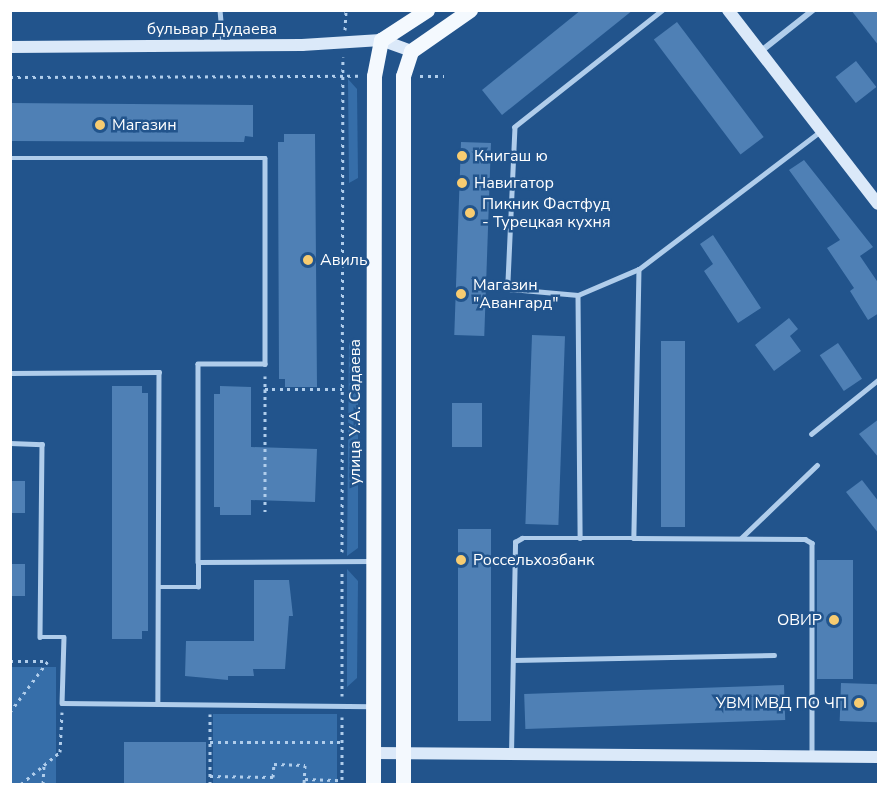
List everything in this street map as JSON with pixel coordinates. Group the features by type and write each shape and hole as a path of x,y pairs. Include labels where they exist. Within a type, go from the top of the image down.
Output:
{"main road":[{"path":"381,40 427,10"},
{"path":"403,784 403,76 411,51 470,10"},
{"name":"улица У.А. Садаева","path":"373,784 374,76 381,40"}],"street":[{"path":"728,10 879,204"},
{"path":"760,52 813,10"},
{"name":"бульвар Дудаева","path":"10,47 344,44 381,40 411,51"},
{"path":"373,753 879,757"}],"lane":[{"path":"220,10 223,46"},
{"path":"663,10 514,129 509,286 515,291 578,295 639,269 821,131"},
{"path":"10,158 265,158 265,364 198,364 198,587 158,587"},
{"path":"634,538 639,269"},
{"path":"578,295 580,538"},
{"path":"10,373 159,372 158,704"},
{"path":"811,434 879,380"},
{"path":"10,443 42,444 40,637 64,637 62,703 373,706"},
{"path":"741,538 817,465"},
{"path":"511,754 515,542 522,538 741,538 805,539 812,543 812,757"},
{"path":"198,562 373,561"},
{"path":"513,660 774,655"}],"path":[{"path":"304,779 342,782 342,76 346,10"},
{"path":"10,77 374,76"},
{"path":"403,76 444,76"},
{"path":"265,513 265,389 342,389"},
{"path":"10,661 63,661"},
{"path":"10,712 48,661"},
{"path":"21,784 60,752 62,703"},
{"path":"210,704 210,784"},
{"path":"210,742 342,742"},
{"path":"210,776 273,777 273,764 305,765 304,784"},
{"path":"43,784 44,766"}],"shaded area":[{"path":"348,79 357,89 358,178 349,183"},
{"path":"349,342 358,356 358,548 347,556"},
{"path":"347,569 358,581 357,678 347,687"},
{"path":"11,667 56,667 56,784 11,784"},
{"path":"213,714 337,714 337,784 213,784"}],"building":[{"path":"581,10 633,10 502,115 482,90"},
{"path":"851,10 879,10 879,46"},
{"path":"677,22 764,137 741,154 654,39"},
{"path":"856,61 876,87 856,103 836,77"},
{"path":"10,103 253,105 253,137 245,136 244,142 10,141"},
{"path":"284,134 315,134 317,387 285,387 285,379 279,379 278,142 284,142"},
{"path":"461,142 491,143 484,336 454,335"},
{"path":"804,160 873,247 860,256 879,284 879,313 868,320 850,291 854,288 827,248 840,240 789,170"},
{"path":"713,235 761,308 738,323 704,271 713,264 700,244"},
{"path":"789,318 798,329 790,336 801,351 774,371 755,345"},
{"path":"532,335 565,336 558,525 525,524"},
{"path":"661,341 685,341 685,527 661,527"},
{"path":"838,343 862,379 844,391 820,355"},
{"path":"112,386 142,386 142,393 148,393 148,631 142,631 142,639 112,639"},
{"path":"220,386 251,387 251,447 317,449 315,502 251,500 251,515 220,515 220,507 214,507 214,394 220,394"},
{"path":"452,403 482,403 482,447 452,447"},
{"path":"879,419 879,458 859,434"},
{"path":"862,480 879,502 879,534 846,492"},
{"path":"10,481 25,481 25,513 10,513"},
{"path":"458,529 491,529 491,721 458,721"},
{"name":"ОВИР","path":"817,560 853,560 853,679 817,679"},
{"path":"10,564 25,564 25,596 10,596"},
{"path":"254,580 289,580 293,616 289,616 285,669 253,669 254,676 228,676 228,680 185,676 186,641 254,641"},
{"name":"УВМ МВД ПО ЧП","path":"841,683 878,684 878,722 840,721"},
{"path":"784,685 785,720 525,729 524,694"},
{"path":"124,742 206,742 206,784 124,784"}],"place":[{"name":"Магазин","path":"100,125"},
{"name":"Книгаш ю","path":"462,156"},
{"name":"Навигатор","path":"462,183"},
{"name":"Пикник Фастфуд - Турецкая кухня","path":"470,213"},
{"name":"Авиль","path":"308,260"},
{"name":"Магазин \"Авангард\"","path":"461,294"},
{"name":"Россельхозбанк","path":"461,560"},
{"name":"ОВИР","path":"834,620"},
{"name":"УВМ МВД ПО ЧП","path":"859,703"}]}
